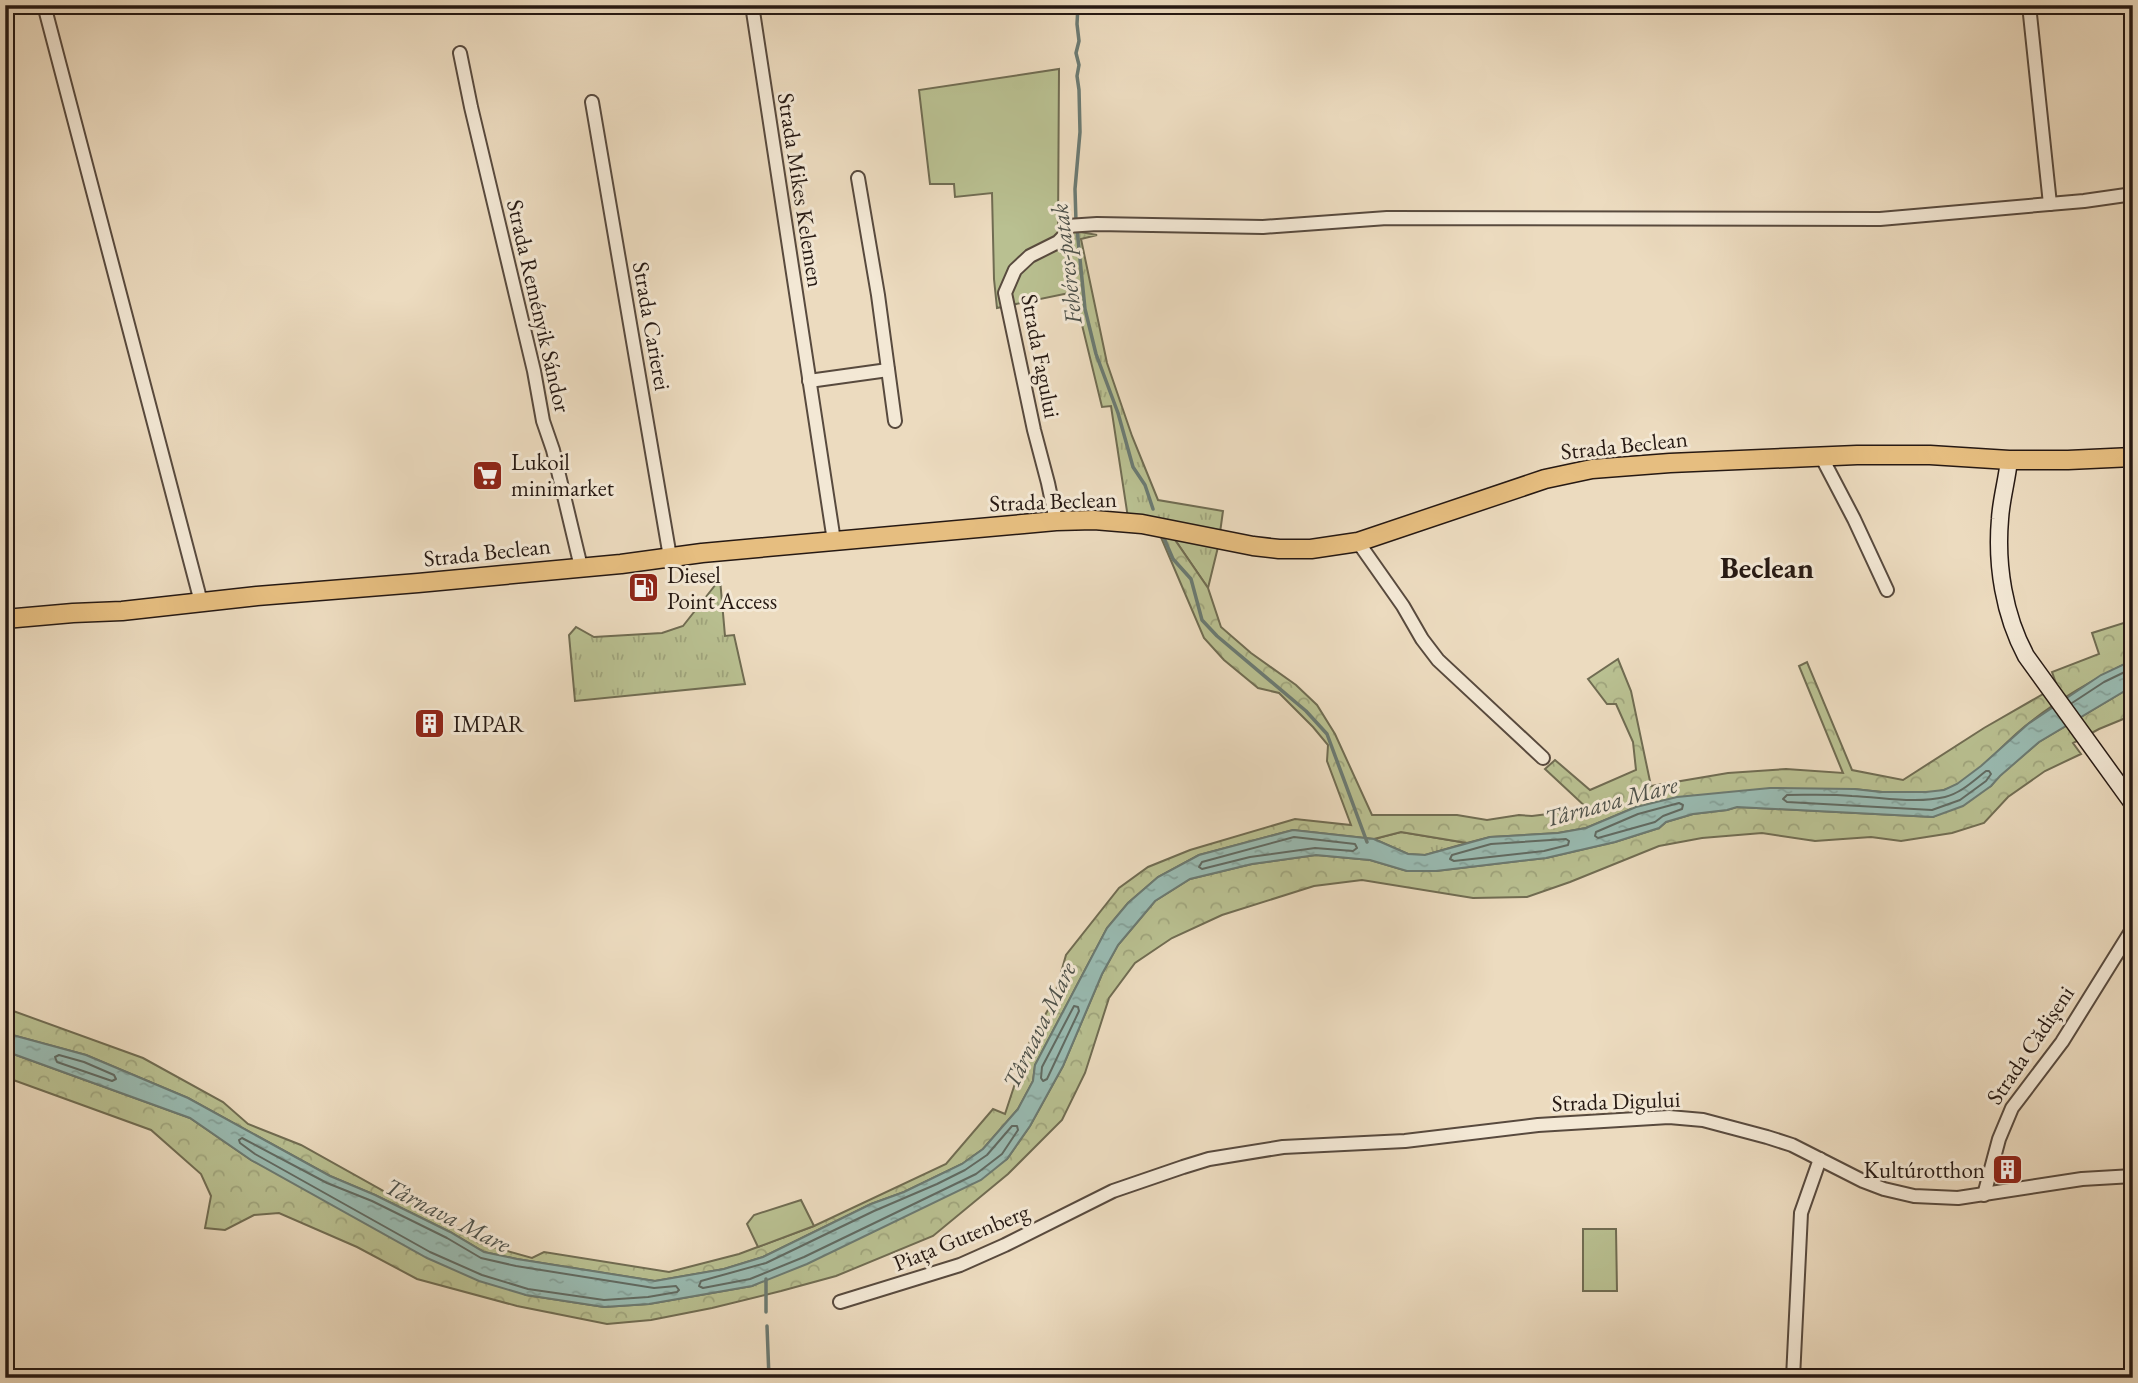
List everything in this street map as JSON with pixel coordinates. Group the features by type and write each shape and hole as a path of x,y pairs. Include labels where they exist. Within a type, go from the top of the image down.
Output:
{"main road":[{"name":"Strada Beclean","path":"5,619 122,611 621,564 670,556 1056,521 1094,520 1142,524 1279,549 1311,549 1358,541 1574,472 1670,463 1821,456 1919,455 2009,460 2133,457"},
{"path":"2009,460 2000,519 2000,550 2005,601 2013,629 2025,656 2133,804"}],"street":[{"path":"44,5 201,602"},
{"name":"Strada Mikes Kelemen","path":"752,5 834,541"},
{"path":"2029,5 2050,204 2133,194"},
{"name":"Strada Reményik Sándor","path":"460,53 534,371 543,421 553,450 581,567"},
{"name":"Strada Carierei","path":"592,102 670,556"},
{"path":"858,178 895,421"},
{"name":"Strada Fagului","path":"1056,521 1004,293 1015,270 1030,256 1058,242 1066,234 1068,226 1097,224 1263,227 1387,218 1860,219 2050,204"},
{"path":"809,381 888,370"},
{"path":"1821,456 1887,590"},
{"path":"1358,541 1438,660 1544,758"},
{"name":"Strada Cădișeni","path":"1984,1195 1999,1139 2012,1108 2062,1042 2133,928"},
{"name":"Strada Digului","path":"1095,1201 1113,1191 1209,1158 1283,1147 1405,1141 1538,1125 1669,1117 1703,1120 1792,1145 1863,1181 1899,1194 1942,1199 2082,1179 2133,1176"},
{"path":"1793,1378 1801,1213 1820,1159"},
{"name":"Piața Gutenberg","path":"840,1303 960,1265 1095,1201"}],"green space":[{"path":"1059,69 1058,228 1068,252 1074,292 997,308 992,193 955,197 954,184 930,184 919,90"},
{"path":"1058,228 1097,235 1081,239 1107,363 1158,500 1223,511 1208,588 1173,537 1130,531 1111,406 1102,407 1074,292 1068,252"},
{"path":"1160,535 1173,537 1208,588 1221,627 1251,653 1296,685 1317,705 1335,734 1372,815 1457,815 1487,820 1588,809 1545,769 1555,760 1590,790 1636,770 1633,742 1616,704 1607,704 1588,679 1618,659 1631,691 1651,786 1728,773 1786,769 1843,773 1799,666 1807,662 1852,770 1903,780 1984,728 2057,686 2052,672 2099,654 2092,633 2133,620 2133,660 2052,706 2018,732 1967,779 1935,792 1854,789 1636,807 1586,828 1558,833 1490,837 1467,843 1401,832 1374,839 1293,830 1199,855 1158,877 1128,903 1107,928 1035,1065 1033,1081 1018,1109 983,1149 962,1164 904,1192 871,1204 763,1257 724,1269 655,1281 484,1252 450,1232 330,1176 188,1098 86,1055 5,1033 5,1008 143,1058 223,1102 248,1124 301,1145 398,1199 431,1208 479,1243 532,1258 544,1252 669,1272 739,1254 814,1226 946,1164 993,1109 1005,1114 1027,1047 1053,1001 1066,955 1119,888 1148,867 1190,850 1295,819 1351,825 1327,761 1328,745 1279,693 1258,688 1224,660 1204,638"},
{"path":"720,579 725,636 734,635 745,684 575,701 569,635 576,627 594,637 662,633 683,626"},
{"path":"2133,686 2133,715 2073,743 2081,754 2045,771 2008,797 1984,823 1952,833 1901,841 1871,837 1815,841 1762,833 1702,838 1659,846 1527,897 1473,898 1362,880 1314,886 1222,915 1172,938 1135,963 1109,998 1085,1073 1062,1120 1008,1174 933,1236 836,1276 712,1308 651,1320 607,1324 517,1306 417,1279 357,1247 279,1213 254,1215 225,1230 205,1228 211,1196 201,1174 151,1130 5,1077 5,1051 190,1118 251,1160 526,1295 604,1307 649,1304 752,1286 1007,1159 1030,1126 1063,1066 1102,974 1118,945 1155,901 1190,879 1252,864 1316,855 1370,860 1407,871 1436,871 1546,858 1615,842 1693,814 1737,807 1933,817 1991,786 2039,742"},
{"path":"1401,832 1467,843 1425,855 1408,854 1374,839"},
{"path":"801,1200 814,1226 758,1247 747,1224 754,1215"},
{"path":"1583,1229 1616,1229 1617,1291 1583,1291"}],"water":[{"path":"2133,660 2133,686 2039,742 1991,786 1963,806 1933,817 1737,807 1693,814 1615,842 1546,858 1436,871 1407,871 1370,860 1316,855 1252,864 1190,879 1155,901 1118,945 1102,974 1063,1066 1030,1126 1007,1159 981,1180 807,1264 752,1286 649,1304 604,1307 526,1295 479,1281 427,1258 251,1160 190,1118 5,1051 5,1033 86,1055 188,1098 330,1176 450,1232 484,1252 655,1281 724,1269 763,1257 871,1204 904,1192 962,1164 983,1149 1018,1109 1033,1081 1035,1065 1107,928 1128,903 1158,877 1199,855 1293,830 1374,839 1408,854 1425,855 1490,837 1558,833 1586,828 1636,807 1677,797 1770,788 1881,792 1944,790 1981,766 2028,724 2101,675"}],"waterway":[{"name":"Fehéres-patak","path":"1076,222 1075,189 1080,132 1077,76 1079,65 1076,53 1079,41 1078,5"},
{"name":"Fehéres-patak","path":"1077,229 1085,309 1096,354 1118,413 1133,467 1145,485 1153,509"},
{"name":"Fehéres-patak","path":"1163,536 1173,559 1191,579 1202,620 1217,636 1306,711 1327,734 1367,842"},
{"path":"766,1279 766,1312"},
{"path":"767,1326 769,1378"}],"place":[{"name":"Lukoil minimarket","path":"488,475"},
{"name":"Diesel Point Access","path":"644,588"},
{"name":"IMPAR","path":"430,724"},
{"name":"Kultúrotthon","path":"2008,1170"}],"district":[{"name":"Beclean","path":"1767,567"}],"water label":[{"name":"Târnava Mare","path":"1611,801"},
{"name":"Târnava Mare","path":"1039,1025"},
{"name":"Târnava Mare","path":"448,1215"}]}
